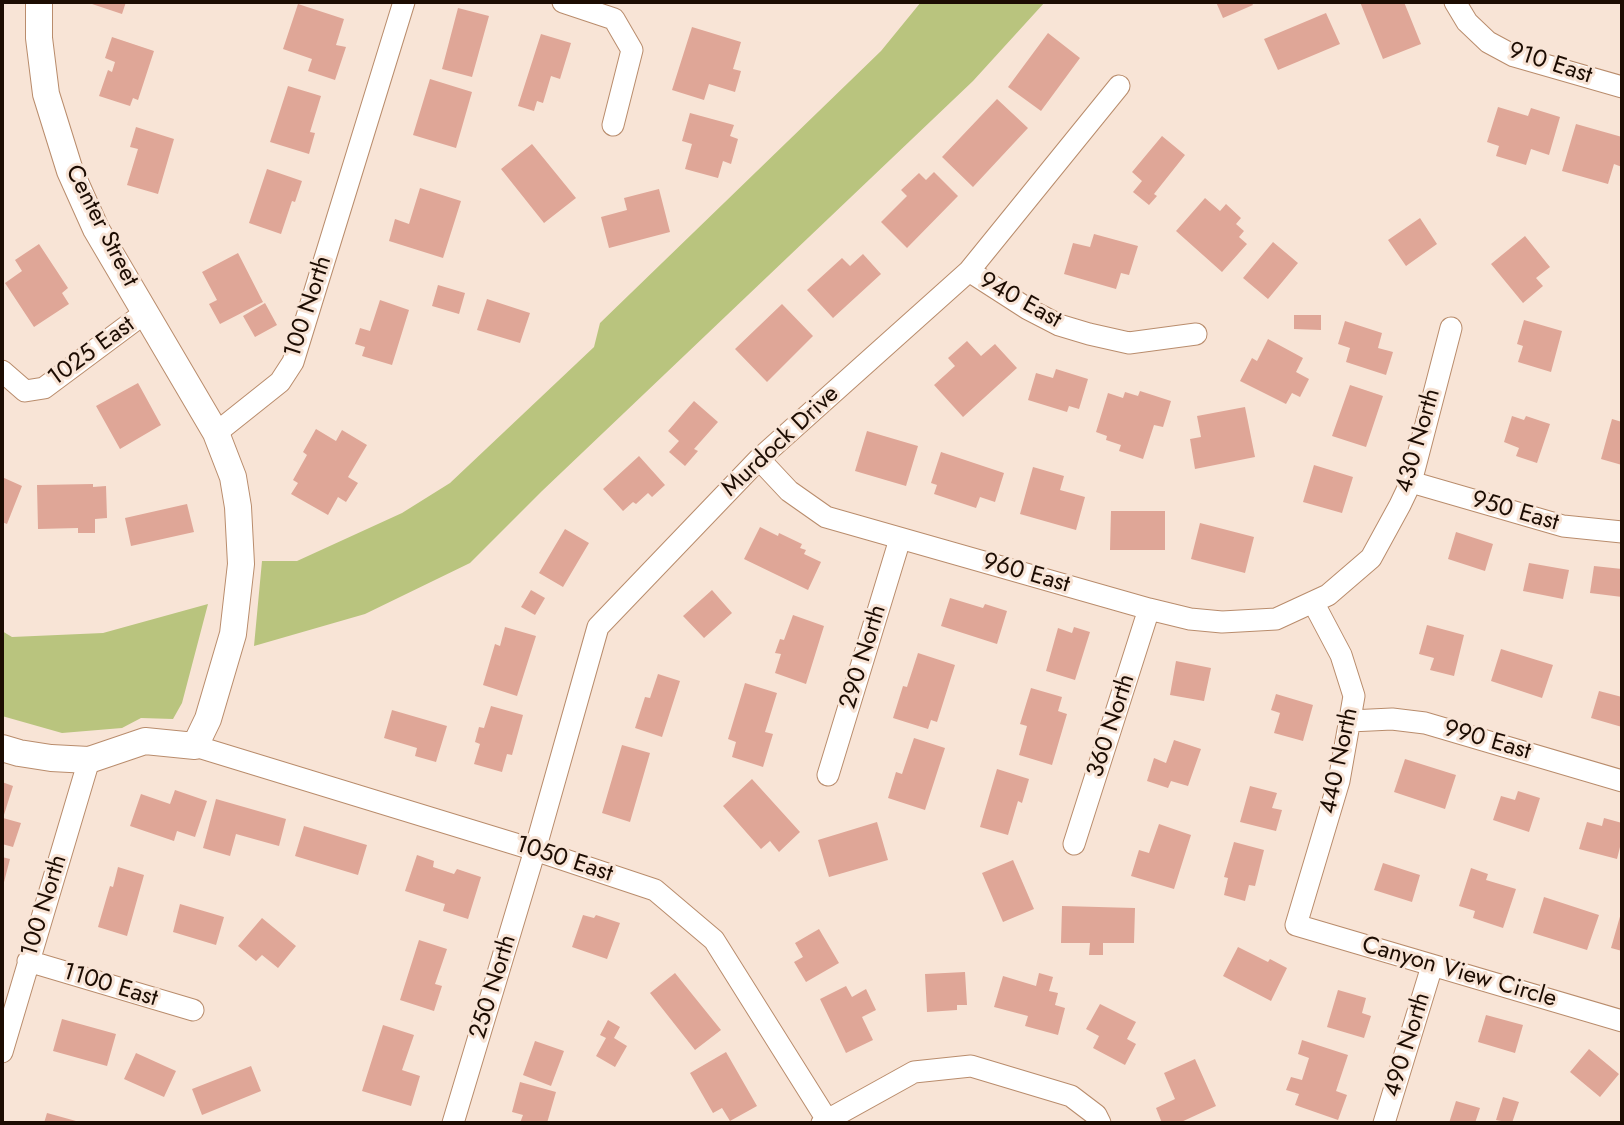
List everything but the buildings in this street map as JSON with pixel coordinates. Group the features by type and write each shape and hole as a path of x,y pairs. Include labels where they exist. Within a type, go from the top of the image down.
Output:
{"street":[{"name":"Center Street","path":"39,2 39,38 46,94 65,158 96,229 216,433"},
{"name":"100 North","path":"216,433 280,382 293,362 404,2"},
{"path":"563,2 614,19 632,50 613,125"},
{"name":"910 East","path":"1455,2 1468,22 1488,42 1514,56 1622,87"},
{"name":"Murdock Drive","path":"535,850 598,627 759,459 969,271 1119,86"},
{"name":"940 East","path":"969,271 1028,309 1059,325 1089,334 1129,343 1196,334"},
{"name":"1025 East","path":"2,371 25,391 44,388 146,312"},
{"name":"430 North","path":"1313,602 1328,596 1371,558 1400,505 1411,482 1451,328"},
{"path":"2,748 51,758 89,760 145,741 195,746 208,719 233,634 241,564 238,507 233,477 216,433"},
{"name":"960 East","path":"759,459 789,491 826,517 1149,609 1189,619 1222,622 1276,619 1313,602"},
{"name":"950 East","path":"1411,482 1563,526 1622,532"},
{"name":"290 North","path":"828,775 900,539"},
{"name":"440 North","path":"1296,925 1339,781 1354,696 1341,655 1313,602"},
{"name":"360 North","path":"1074,844 1149,609"},
{"name":"990 East","path":"1350,721 1392,719 1425,723 1622,781"},
{"name":"1050 East","path":"195,746 535,850 655,890 714,940 826,1122"},
{"name":"100 North","path":"2,1052 89,760"},
{"name":"250 North","path":"453,1123 535,850"},
{"name":"Canyon View Circle","path":"1296,925 1622,1021"},
{"name":"1100 East","path":"28,961 193,1010"},
{"name":"490 North","path":"1384,1123 1432,966"},
{"path":"826,1122 914,1072 971,1066 1071,1096 1096,1115 1100,1123"}],"green space":[{"path":"921,2 1045,2 973,81 542,491 470,563 365,614 254,646 262,561 297,561 402,513 450,483 594,347 600,323 881,51"},
{"path":"208,604 182,703 173,719 141,718 122,728 62,733 2,716 2,631 12,637 103,633"}]}
